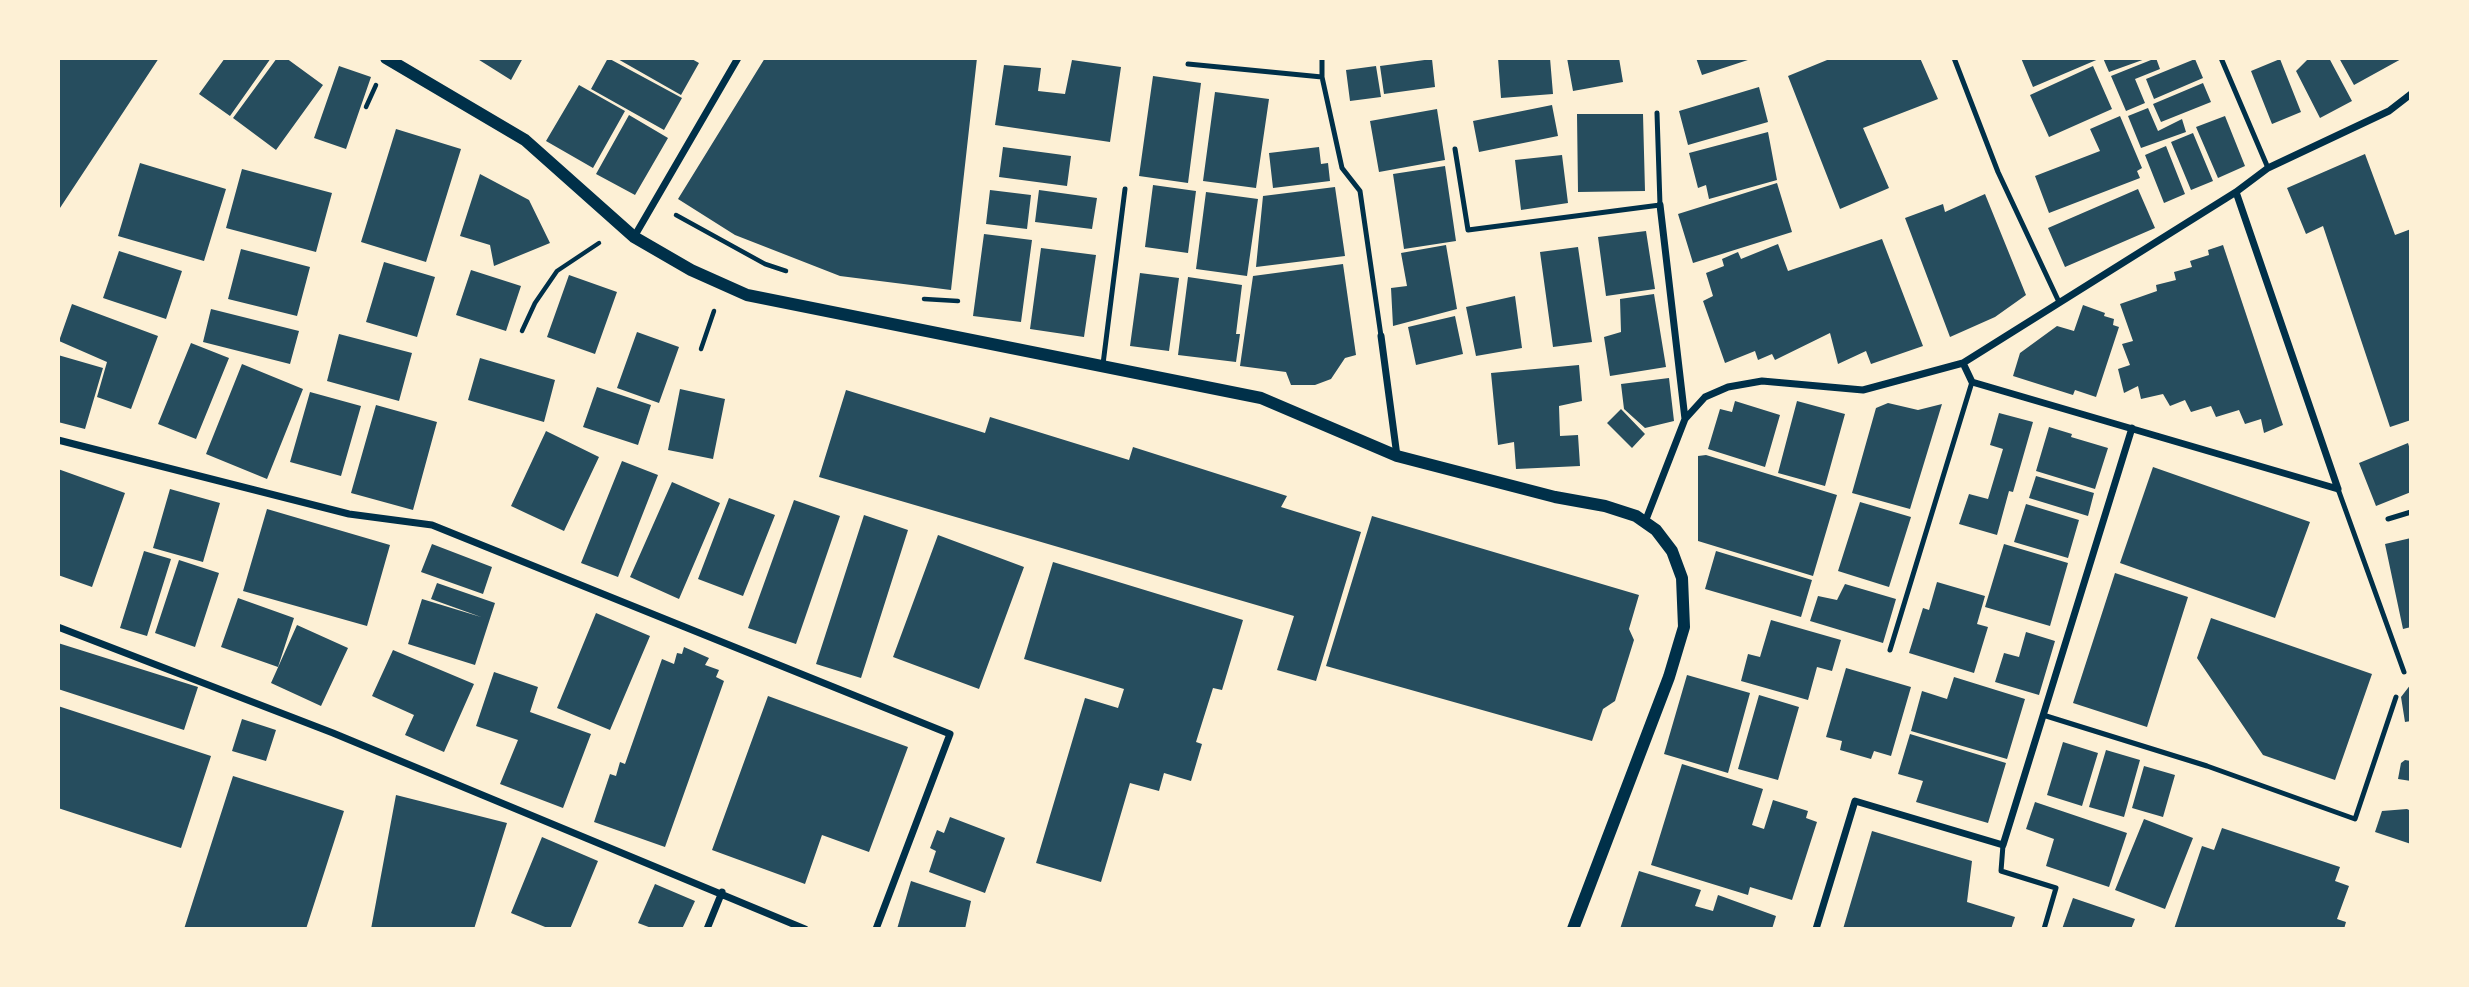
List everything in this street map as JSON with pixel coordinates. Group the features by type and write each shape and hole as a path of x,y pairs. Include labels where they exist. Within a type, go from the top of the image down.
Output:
{"street":[{"path":"386,58 525,140 634,237 691,270 747,295 1103,364 1278,403 1397,456 1555,497 1605,506 1645,522 1656,530 1672,551 1682,578 1684,627 1573,929"},
{"path":"634,237 738,58"},
{"path":"1645,522 1685,419 1705,397 1728,387 1762,381 1863,390 1963,363 2236,191 2268,168 2389,111 2411,93"},
{"path":"2236,191 2338,489"},
{"path":"1660,205 1685,419"},
{"path":"1381,336 1397,456"},
{"path":"1963,363 1972,382 2338,489"},
{"path":"1816,929 1855,801 2003,845 2132,428"},
{"path":"58,440 349,514 432,525 950,734 876,929"},
{"path":"58,627 333,733 722,892 805,929"},
{"path":"708,929 722,892"}],"lane":[{"path":"1322,58 1322,77 1342,169 1360,191 1381,336"},
{"path":"1954,58 1998,172 2059,302"},
{"path":"2221,58 2268,168"},
{"path":"1188,64 1322,77"},
{"path":"1455,149 1468,230 1660,205 1657,113"},
{"path":"1103,364 1125,189"},
{"path":"1890,650 1972,382"},
{"path":"2338,489 2404,672"},
{"path":"2388,519 2411,512"},
{"path":"2043,715 2207,766 2355,819 2396,697"},
{"path":"2003,845 2001,871 2056,888 2044,929"}],"path":[{"path":"366,107 377,81"},
{"path":"654,203 765,264 791,272"},
{"path":"522,331 535,303 557,271 603,241"},
{"path":"701,349 723,284"},
{"path":"916,298 958,301"}],"building":[{"path":"58,58 159,58 58,211"},
{"path":"225,58 271,58 230,116 199,94"},
{"path":"277,58 286,58 323,85 276,150 233,118"},
{"path":"476,58 523,58 511,80"},
{"path":"608,58 682,98 664,130 591,89"},
{"path":"616,58 690,58 699,63 681,95"},
{"path":"765,58 977,58 951,290 840,276 735,235 678,199"},
{"path":"1498,58 1550,58 1553,94 1501,98"},
{"path":"1567,58 1619,58 1623,82 1573,91"},
{"path":"1696,58 1754,58 1702,75"},
{"path":"1832,58 1920,58 1938,99 1863,128 1889,188 1840,209 1788,76"},
{"path":"2021,58 2101,58 2033,87"},
{"path":"2103,58 2148,58 2109,72"},
{"path":"2156,58 2160,69 2135,79 2145,103 2126,111 2111,76"},
{"path":"2309,58 2329,58 2352,101 2320,118 2296,71"},
{"path":"2339,58 2403,58 2354,85"},
{"path":"1432,59 1435,87 1384,94 1380,66"},
{"path":"2195,59 2203,78 2154,99 2146,79"},
{"path":"2280,59 2301,112 2272,124 2251,71"},
{"path":"1072,60 1121,67 1110,142 995,125 1004,65 1041,68 1038,91 1065,94"},
{"path":"339,66 371,77 346,149 314,138"},
{"path":"1376,66 1381,97 1350,101 1346,70"},
{"path":"2093,66 2112,109 2049,137 2030,95"},
{"path":"1153,76 1201,83 1188,183 1139,176"},
{"path":"2203,83 2211,102 2161,122 2153,104"},
{"path":"579,85 625,111 593,168 546,141"},
{"path":"1759,87 1768,122 1688,145 1679,111"},
{"path":"1215,92 1269,99 1256,188 1203,181"},
{"path":"1552,105 1558,136 1479,152 1473,121"},
{"path":"2148,108 2158,131 2182,119 2186,132 2141,148 2128,116"},
{"path":"1437,109 1445,160 1379,172 1370,121"},
{"path":"1577,114 1643,114 1645,191 1578,192"},
{"path":"629,115 668,138 635,195 596,174"},
{"path":"2120,116 2142,168 2137,171 2140,178 2049,213 2035,176 2100,151 2090,129"},
{"path":"2225,116 2245,166 2218,178 2196,127"},
{"path":"396,129 461,149 426,262 361,242"},
{"path":"1768,132 1777,180 1709,199 1706,185 1698,188 1689,153"},
{"path":"2193,133 2213,181 2191,190 2171,142"},
{"path":"2166,146 2185,194 2164,203 2145,155"},
{"path":"1003,147 1071,156 1067,186 999,177"},
{"path":"1319,147 1321,164 1328,163 1330,181 1273,188 1269,153"},
{"path":"2365,154 2395,235 2411,229 2411,420 2390,427 2323,226 2306,234 2287,188"},
{"path":"1562,155 1568,203 1521,210 1515,160"},
{"path":"140,163 226,189 204,261 118,236"},
{"path":"1445,166 1456,241 1404,249 1393,174"},
{"path":"242,169 332,193 316,252 226,228"},
{"path":"480,174 529,200 550,243 494,266 490,245 460,236"},
{"path":"1777,183 1792,232 1693,263 1678,214"},
{"path":"1153,185 1196,191 1188,253 1145,247"},
{"path":"1335,187 1345,256 1256,267 1263,196"},
{"path":"2138,189 2155,228 2065,267 2048,228"},
{"path":"990,190 1031,195 1027,229 986,224"},
{"path":"1039,190 1097,198 1092,229 1035,222"},
{"path":"1206,192 1258,199 1247,276 1196,269"},
{"path":"1985,194 2026,295 1995,317 1950,337 1905,218 1943,204 1945,212"},
{"path":"1646,231 1655,289 1606,296 1598,237"},
{"path":"984,234 1032,240 1021,322 973,316"},
{"path":"1882,239 1923,346 1871,364 1866,351 1838,364 1830,333 1775,360 1772,354 1758,360 1755,351 1725,363 1703,301 1713,296 1706,273 1724,266 1722,259 1738,252 1741,259 1778,244 1788,271"},
{"path":"1446,245 1457,309 1393,326 1391,288 1407,286 1401,253"},
{"path":"2223,245 2283,425 2264,433 2261,419 2245,424 2239,410 2216,417 2211,406 2191,412 2185,400 2170,406 2163,394 2141,399 2138,386 2124,393 2118,369 2130,365 2122,344 2133,341 2120,304 2157,291 2156,285 2176,280 2174,272 2192,267 2190,261 2209,255 2208,250"},
{"path":"1578,247 1592,342 1553,347 1540,252"},
{"path":"1041,248 1096,255 1084,337 1030,329"},
{"path":"241,249 310,267 297,316 228,299"},
{"path":"119,251 182,271 166,319 103,298"},
{"path":"384,262 435,277 417,337 366,322"},
{"path":"1343,264 1356,355 1345,358 1331,379 1315,385 1291,385 1286,372 1240,366 1253,276"},
{"path":"471,270 521,286 506,331 456,315"},
{"path":"1140,273 1179,278 1169,351 1130,346"},
{"path":"569,275 617,292 595,354 547,337"},
{"path":"1188,277 1242,285 1236,334 1240,334 1236,362 1178,355"},
{"path":"1654,294 1666,367 1610,376 1604,337 1621,332 1620,299"},
{"path":"1515,296 1522,348 1476,356 1466,307"},
{"path":"72,304 158,336 131,409 97,397 107,362 59,341"},
{"path":"2083,305 2105,313 2104,316 2114,319 2113,325 2119,327 2096,397 2075,390 2073,395 2013,376 2020,353 2057,326 2074,331"},
{"path":"211,309 299,331 290,364 203,342"},
{"path":"1455,316 1463,354 1416,365 1408,327"},
{"path":"637,332 679,347 659,403 617,388"},
{"path":"339,334 412,353 399,401 327,381"},
{"path":"191,343 229,358 196,439 158,424"},
{"path":"58,355 103,368 85,429 58,422"},
{"path":"480,358 555,380 544,422 468,400"},
{"path":"242,364 303,389 267,479 206,454"},
{"path":"1579,365 1582,401 1559,406 1560,436 1578,435 1580,466 1516,469 1514,442 1498,445 1491,373"},
{"path":"1669,378 1674,421 1645,428 1624,409 1621,384"},
{"path":"597,387 651,405 638,445 583,427"},
{"path":"680,389 725,399 713,459 668,450"},
{"path":"846,390 985,433 990,417 1129,460 1133,447 1287,496 1281,507 1361,532 1316,681 1277,670 1294,616 819,477"},
{"path":"310,392 361,406 341,476 290,462"},
{"path":"1735,401 1780,415 1765,467 1708,449 1720,409 1732,412"},
{"path":"1797,401 1845,414 1825,486 1778,473"},
{"path":"1888,403 1918,410 1942,404 1910,509 1852,493 1876,408"},
{"path":"376,405 437,422 413,510 351,493"},
{"path":"1621,409 1645,434 1632,448 1607,423"},
{"path":"1999,413 2033,422 2013,492 2009,491 1997,535 1959,524 1969,494 1988,499 2003,449 1990,445"},
{"path":"2049,427 2108,448 2095,489 2036,471"},
{"path":"546,431 599,457 564,531 511,506"},
{"path":"2408,443 2411,453 2411,492 2376,506 2359,463"},
{"path":"1706,455 1837,495 1813,576 1698,541 1698,456"},
{"path":"622,461 658,475 618,577 581,563"},
{"path":"2153,467 2310,522 2275,618 2120,563"},
{"path":"58,469 125,493 92,587 58,575"},
{"path":"2036,476 2094,493 2088,516 2029,498"},
{"path":"672,482 720,503 679,599 630,577"},
{"path":"170,489 220,503 203,562 153,548"},
{"path":"729,498 775,515 743,596 698,579"},
{"path":"794,500 840,516 796,644 748,628"},
{"path":"1860,502 1911,517 1889,587 1838,571"},
{"path":"2026,504 2079,520 2068,558 2014,542"},
{"path":"267,509 390,545 367,626 243,591"},
{"path":"864,515 908,530 861,678 816,664"},
{"path":"1372,516 1639,595 1629,629 1634,640 1615,701 1603,709 1592,741 1326,666"},
{"path":"938,535 1024,567 979,689 893,657"},
{"path":"2411,538 2411,627 2403,629 2385,544"},
{"path":"432,544 492,567 483,594 421,572"},
{"path":"2004,544 2068,563 2050,626 1985,607"},
{"path":"144,551 171,559 147,636 120,628"},
{"path":"1716,551 1812,580 1801,617 1705,589"},
{"path":"179,560 219,573 195,647 155,633"},
{"path":"1053,562 1243,620 1222,690 1213,688 1196,742 1202,744 1191,781 1164,773 1159,791 1130,783 1101,882 1036,863 1085,698 1118,708 1124,689 1024,659"},
{"path":"2115,573 2188,597 2147,727 2073,703"},
{"path":"1937,582 1985,596 1977,624 1988,627 1974,673 1909,653 1923,608 1929,610"},
{"path":"437,583 495,603 475,665 408,644 422,599 481,617 431,599"},
{"path":"1845,584 1896,599 1883,643 1810,621 1818,596 1837,600"},
{"path":"238,598 294,618 278,667 221,647"},
{"path":"596,613 650,636 610,730 557,708"},
{"path":"2211,618 2372,674 2335,780 2263,755 2197,658"},
{"path":"1771,620 1841,640 1832,671 1817,667 1808,700 1741,681 1748,654 1760,657"},
{"path":"297,625 348,648 321,706 271,683"},
{"path":"2026,632 2055,641 2039,695 1995,682 2004,653 2019,657"},
{"path":"58,643 198,687 184,730 58,689"},
{"path":"684,647 709,658 705,665 719,670 716,677 724,681 665,847 594,822 610,774 616,776 620,762 625,764 662,659 674,664 677,653 682,654"},
{"path":"393,650 474,684 444,752 405,735 414,715 372,696"},
{"path":"1846,668 1911,687 1891,756 1874,751 1871,759 1840,750 1842,741 1826,737"},
{"path":"494,672 538,687 530,712 591,734 563,808 500,784 518,740 476,726"},
{"path":"1687,675 1750,693 1728,773 1664,754"},
{"path":"1954,677 2025,699 2007,759 1911,731 1922,691 1947,699"},
{"path":"2411,684 2411,721 2405,722 2401,697"},
{"path":"1759,695 1799,707 1778,780 1738,769"},
{"path":"768,696 908,747 869,852 822,835 805,884 712,850"},
{"path":"58,706 211,756 181,848 58,808"},
{"path":"242,719 276,730 266,761 232,751"},
{"path":"1910,734 2006,763 1988,823 1916,802 1923,781 1898,774"},
{"path":"2063,742 2098,753 2082,806 2047,795"},
{"path":"2106,750 2140,760 2124,817 2089,807"},
{"path":"2405,760 2411,761 2411,781 2398,779 2401,763"},
{"path":"1682,764 1763,789 1752,825 1764,829 1773,800 1808,811 1806,818 1817,822 1792,900 1750,887 1748,895 1651,865"},
{"path":"2144,766 2175,775 2163,817 2132,808"},
{"path":"233,776 344,811 306,929 184,929"},
{"path":"396,795 507,823 474,929 371,929"},
{"path":"2035,802 2127,833 2109,887 2046,866 2054,839 2026,829"},
{"path":"2382,811 2411,811 2411,844 2375,832"},
{"path":"950,817 1005,838 985,893 929,872 936,851 930,848 937,830 944,833"},
{"path":"2144,819 2193,838 2165,909 2115,890"},
{"path":"2222,828 2340,867 2335,881 2349,886 2337,919 2346,922 2344,929 2174,929 2202,846 2214,850"},
{"path":"1872,831 1972,861 1967,902 2015,917 2011,929 1843,929"},
{"path":"542,837 598,861 570,929 550,929 511,913"},
{"path":"1639,871 1701,890 1695,906 1713,911 1718,895 1776,916 1772,929 1620,929"},
{"path":"911,881 971,901 965,929 897,929"},
{"path":"655,884 695,901 682,929 654,929 638,923"},
{"path":"2073,898 2135,919 2131,929 2062,929"}]}
